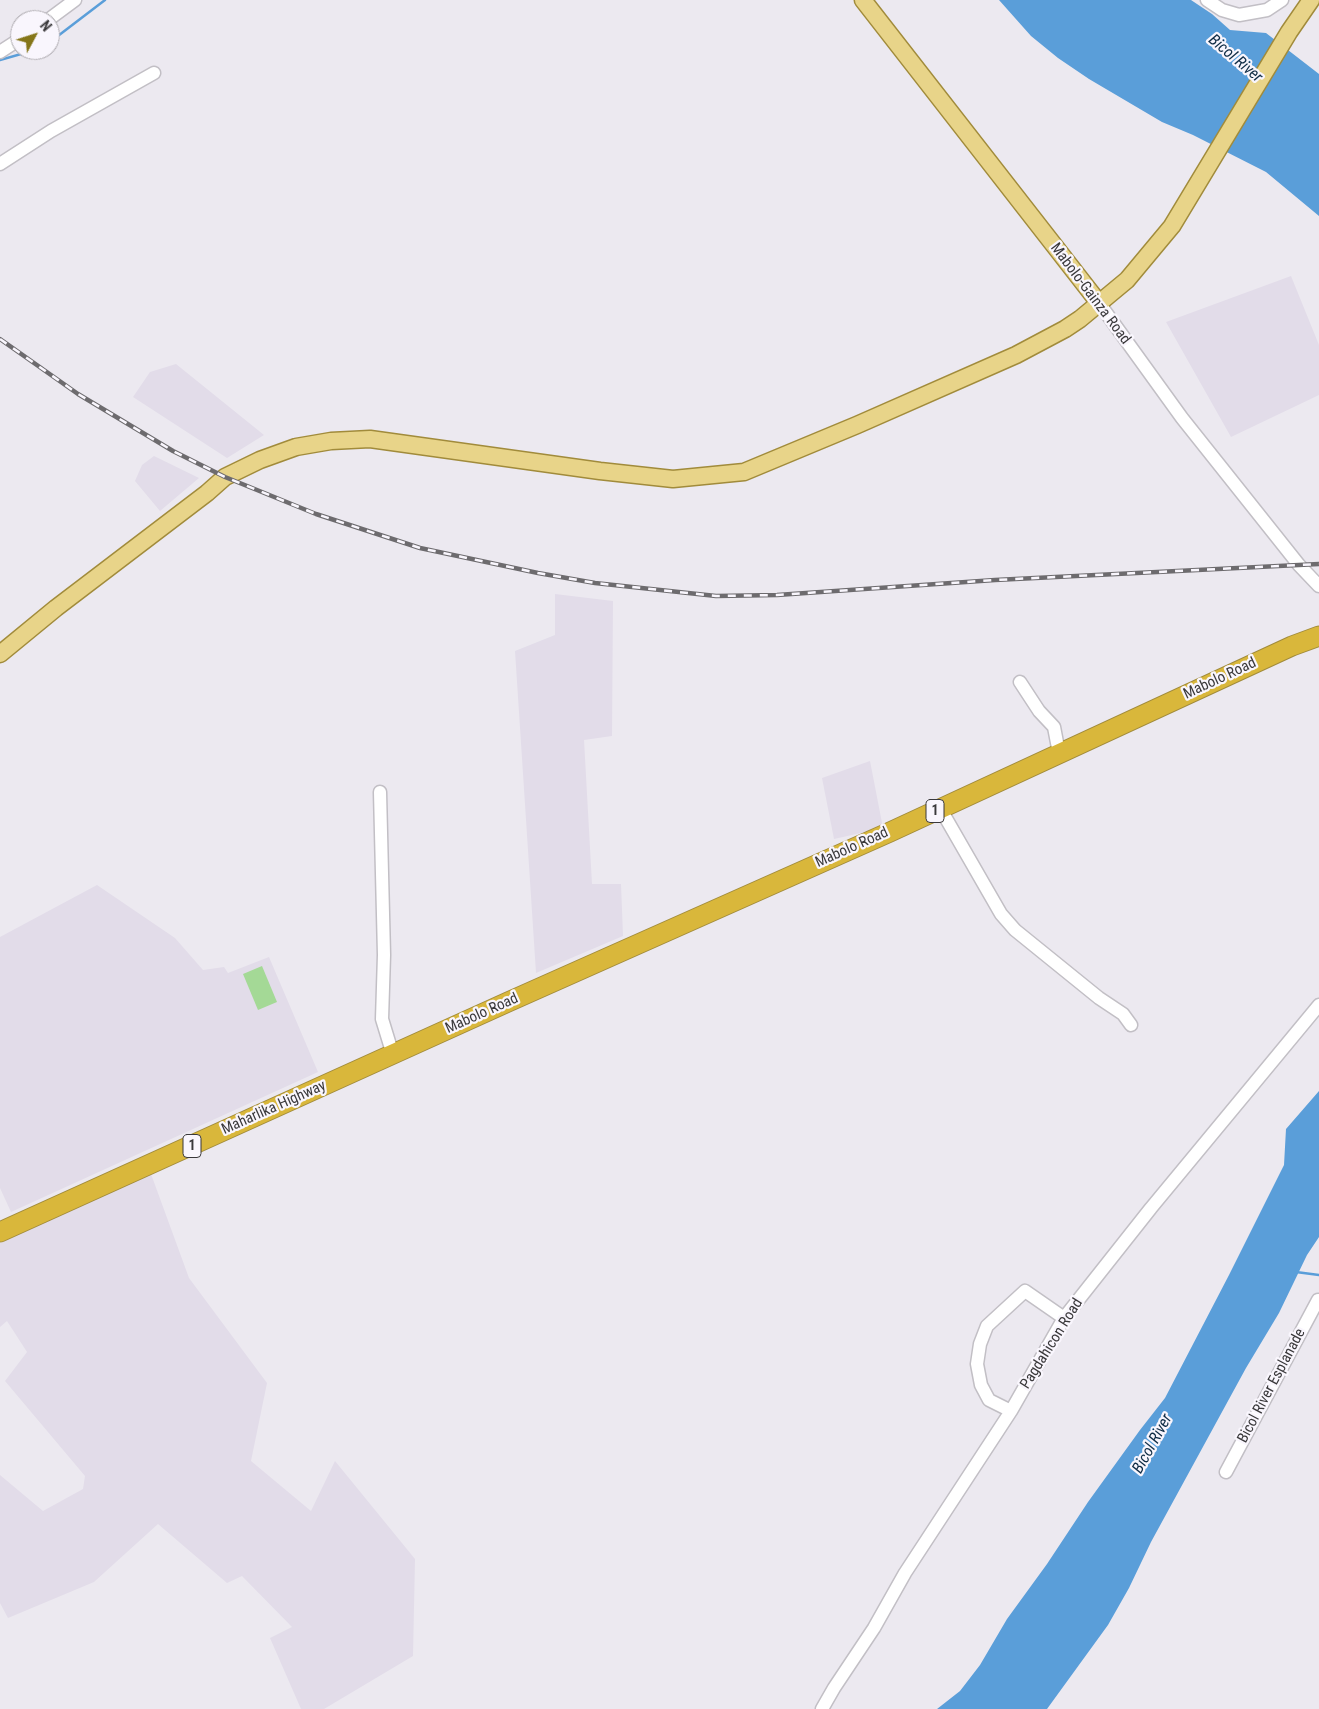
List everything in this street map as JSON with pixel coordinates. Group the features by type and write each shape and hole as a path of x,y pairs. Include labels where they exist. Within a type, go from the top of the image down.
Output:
{"highway":[{"name":"Mabolo Road","path":"388,1057 940,808 1298,643 1319,636"},
{"name":"Maharlika Highway","path":"0,1232 388,1057"}],"main road":[{"name":"Mabolo-Gainza Road","path":"863,0 1099,303"},
{"path":"0,654 56,608 225,477 260,460 296,447 331,441 370,439 600,471 673,479 744,472 857,425 1016,354 1080,319 1128,280 1172,226 1289,32 1311,0"}],"street":[{"path":"60,11 75,0"},
{"path":"1207,0 1222,10 1239,15 1267,10 1282,0"},
{"path":"0,164 51,131 154,73"},
{"name":"Mabolo-Gainza Road","path":"1099,303 1182,418 1299,565 1319,586"},
{"path":"1020,682 1039,711 1054,727 1059,753"},
{"path":"380,792 384,955 382,1020 388,1057"},
{"path":"940,808 1001,914 1015,930 1098,998 1123,1014 1131,1025"},
{"name":"Pagdahicon Road","path":"822,1709 874,1628 905,1573 1011,1411 1064,1318 1151,1208 1213,1136 1319,1005"},
{"path":"1011,1411 989,1400 981,1385 977,1364 980,1344 987,1326 1025,1290 1064,1318"},
{"name":"Bicol River Esplanade","path":"1226,1472 1318,1300"}],"shaded area":[{"path":"1291,276 1319,345 1319,395 1231,437 1166,322"},
{"path":"176,364 264,435 227,458 133,397 150,372"},
{"path":"154,456 199,478 160,511 135,481 142,465"},
{"path":"555,594 613,601 612,736 584,740 592,884 621,884 623,936 536,973 515,651 555,635"},
{"path":"870,761 883,828 834,839 822,778"},
{"path":"97,885 175,938 203,970 224,967 228,973 269,957 318,1072 11,1212 0,1188 0,937"},
{"path":"151,1174 189,1278 267,1383 251,1461 311,1511 335,1461 415,1559 413,1656 324,1709 301,1709 270,1638 292,1627 242,1576 227,1583 158,1524 94,1582 8,1618 0,1603 0,1475 43,1511 83,1489 85,1476 5,1381 27,1352 7,1321 0,1327 0,1243"}],"green space":[{"path":"262,966 277,1002 258,1010 243,974"}],"water":[{"name":"Bicol River","path":"999,0 1191,0 1212,14 1230,30 1266,33 1319,74 1319,216 1266,172 1193,135 1162,122 1089,79 1058,58 1031,36"},
{"name":"Bicol River","path":"1319,1091 1319,1237 1307,1255 1279,1313 1246,1368 1108,1625 1047,1709 937,1709 960,1691 980,1665 1007,1619 1047,1564 1088,1502 1165,1398 1284,1165 1286,1129"}],"waterway":[{"path":"60,34 105,0"},
{"path":"0,60 10,57"},
{"path":"1296,1272 1319,1275"}],"railway":[{"path":"0,339 78,394 173,451 225,477 316,514 420,548 595,583 716,596 777,595 995,580 1319,564"}]}
